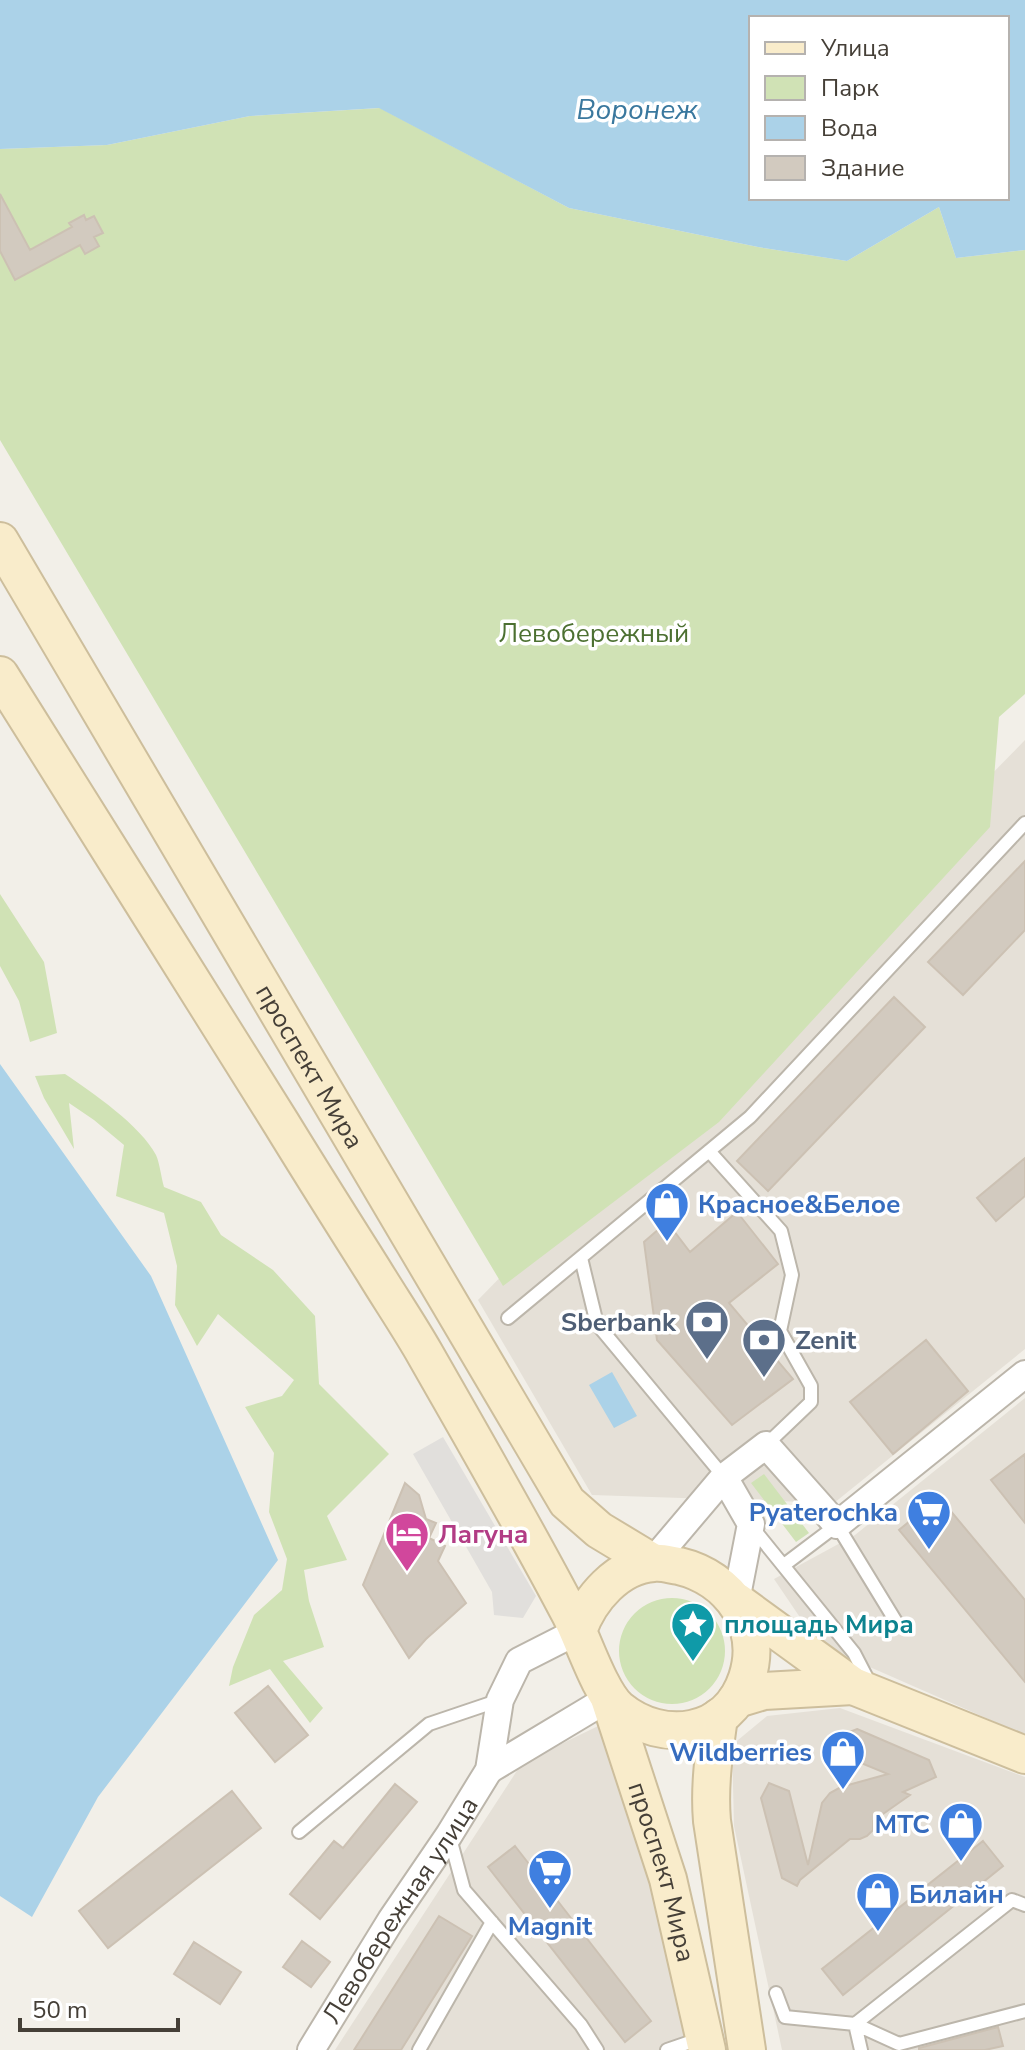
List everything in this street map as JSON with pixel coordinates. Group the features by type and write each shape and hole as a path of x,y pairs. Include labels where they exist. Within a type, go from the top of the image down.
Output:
{"main road":[{"name":"проспект Мира","path":"0,541 567,1502 599,1530 652,1562"},
{"name":"проспект Мира","path":"0,675 422,1349 578,1631"},
{"path":"864,1690 764,1691 728,1708 697,1728 661,1730 638,1721 619,1709 609,1698 578,1631 584,1615 603,1588 631,1570 652,1562 682,1567 698,1572 864,1690 1025,1755"},
{"path":"728,1708 748,1676 750,1650 747,1627 736,1601"},
{"name":"проспект Мира","path":"609,1698 668,1879 706,2044"},
{"name":"проспект Мира","path":"728,1708 712,1763 710,1794 747,2050"}],"street":[{"path":"652,1562 724,1477 766,1445 837,1525 1025,1374"},
{"path":"724,1477 751,1524 736,1601"},
{"name":"Левобережная улица","path":"311,2050 489,1770 500,1700 519,1661 578,1631"},
{"name":"Левобережная улица","path":"489,1770 609,1698"}],"lane":[{"path":"508,1318 750,1117 1025,823"},
{"path":"709,1151 781,1231 792,1275 780,1331 811,1386 811,1402 766,1445"},
{"path":"581,1258 597,1324 724,1477"},
{"path":"751,1524 854,1653 864,1690"},
{"path":"784,1565 837,1525 898,1625"},
{"path":"299,1832 429,1724 500,1700"},
{"path":"449,1835 464,1890 581,2025 597,2050"},
{"path":"855,2024 1012,1900 1025,1905"},
{"path":"419,2050 492,1922"},
{"path":"776,1993 785,2017 855,2024 899,2044 1025,2011"},
{"path":"855,2024 861,2050"},
{"path":"667,2050 706,2044"}],"shaded area":[{"path":"1025,740 1025,1349 834,1503 592,1495 478,1300"},
{"path":"1025,1398 1025,1735 816,1641 774,1579 855,1535"},
{"path":"443,1437 536,1596 523,1618 494,1615 492,1592 413,1454"},
{"path":"840,1708 1025,1777 1025,2050 782,2050 734,1826 732,1745 767,1716"},
{"path":"627,1712 712,2050 335,2050 522,1763"}],"green space":[{"name":"Левобережный","path":"380,108 569,208 758,247 847,261 939,207 956,258 1025,250 1025,694 999,717 990,827 719,1122 503,1286 0,440 0,149 107,145 250,116"},
{"path":"0,894 44,962 57,1033 30,1042 19,1001 0,966"},
{"path":"65,1074 115,1110 149,1144 159,1162 164,1187 201,1202 221,1235 273,1270 315,1316 319,1384 389,1454 327,1516 347,1560 304,1570 309,1601 324,1647 283,1661 323,1708 310,1723 270,1669 229,1686 233,1667 254,1615 282,1590 287,1559 269,1512 274,1453 245,1407 282,1396 294,1380 218,1314 197,1346 175,1305 177,1266 164,1213 116,1196 124,1145 69,1103 74,1149 44,1098 35,1076"},
{"path":"764,1474 809,1533 796,1542 751,1483"},
{"path":"672,1598 692,1602 710,1613 721,1631 725,1651 721,1671 710,1689 692,1700 672,1704 652,1700 634,1689 623,1671 619,1651 623,1631 634,1613 652,1602"}],"water":[{"name":"Воронеж","path":"0,0 1025,0 1025,250 956,258 939,207 847,261 758,247 569,208 379,108 250,116 107,145 0,149"},
{"path":"0,1064 151,1276 278,1560 98,1797 32,1917 0,1896"},
{"path":"612,1372 637,1416 614,1428 589,1385"}],"building":[{"path":"0,194 30,250 72,227 69,223 84,215 86,220 94,216 103,233 94,237 99,246 85,254 80,245 15,280 0,251"},
{"path":"1025,861 1025,930 963,995 928,962"},
{"path":"894,997 925,1027 768,1191 737,1161"},
{"path":"1025,1158 1025,1196 996,1221 977,1198"},
{"path":"737,1212 778,1264 729,1303 793,1379 732,1425 657,1340 644,1242 667,1222 690,1252"},
{"path":"926,1340 968,1391 893,1454 850,1402"},
{"path":"1025,1454 1025,1523 991,1480"},
{"name":"Лагуна","path":"405,1483 419,1495 426,1519 436,1523 429,1538 445,1546 438,1561 466,1603 409,1658 363,1585"},
{"path":"939,1497 1025,1600 1025,1682 899,1530"},
{"path":"268,1686 308,1735 275,1762 235,1713"},
{"path":"857,1729 929,1760 936,1777 903,1792 910,1795 873,1821 873,1830 867,1836 850,1839 800,1880 797,1886 782,1878 761,1798 769,1783 789,1791 808,1865 822,1803 830,1793 888,1774 844,1756 839,1736"},
{"path":"395,1784 417,1802 320,1919 290,1894 334,1841 343,1848"},
{"path":"232,1791 261,1828 108,1948 79,1911"},
{"path":"983,1841 1003,1866 843,1995 822,1969"},
{"path":"515,1846 651,2021 625,2042 488,1867"},
{"path":"439,1916 472,1936 401,2050 354,2050"},
{"path":"302,1941 330,1962 311,1987 283,1967"},
{"path":"194,1942 241,1972 220,2004 174,1974"},
{"path":"998,2027 1003,2046 985,2050 919,2050 919,2048"}],"place":[{"name":"Красное&Белое","path":"667,1243"},
{"name":"Sberbank","path":"707,1361"},
{"name":"Zenit","path":"764,1379"},
{"name":"Pyaterochka","path":"929,1551"},
{"name":"Лагуна","path":"407,1573"},
{"name":"площадь Мира","path":"693,1663"},
{"name":"Wildberries","path":"843,1791"},
{"name":"МТС","path":"961,1863"},
{"name":"Magnit","path":"550,1910"},
{"name":"Билайн","path":"878,1933"}]}
